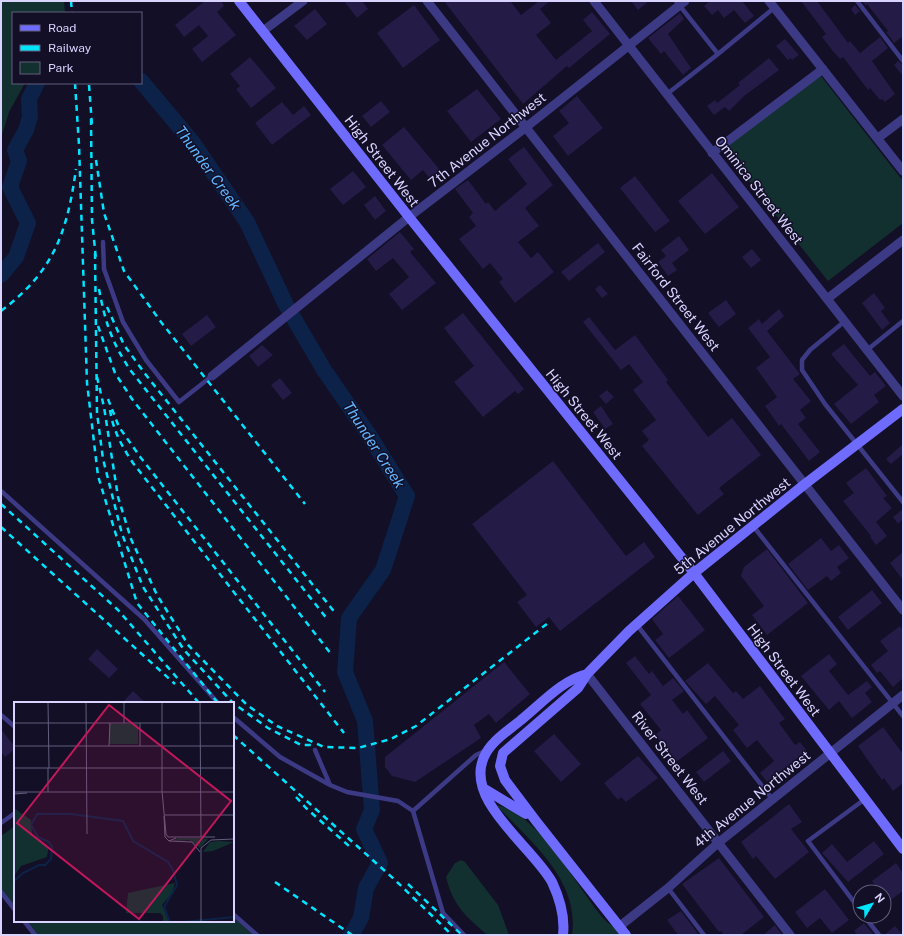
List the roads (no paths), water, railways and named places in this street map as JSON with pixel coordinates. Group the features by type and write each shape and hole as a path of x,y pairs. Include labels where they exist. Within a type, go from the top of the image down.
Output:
{"main road":[{"name":"High Street West","path":"239,1 409,218 694,573 903,849"},
{"name":"5th Avenue Northwest","path":"536,822 502,775 500,762 503,753 578,688 587,674 628,631 694,573 805,484 903,410"},
{"name":"5th Avenue Northwest","path":"483,788 481,781 484,756 498,739 571,679 587,674"},
{"path":"483,788 520,809 536,822 626,935"},
{"path":"483,788 492,808 552,882 562,909 563,935"}],"street":[{"path":"263,31 303,1"},
{"name":"Fairford Street West","path":"427,1 903,610"},
{"name":"Ominica Street West","path":"594,1 903,396"},
{"name":"7th Avenue Northwest","path":"212,376 409,218 629,46 680,3"},
{"path":"772,4 903,171"},
{"path":"712,153 823,69"},
{"path":"878,138 903,119"},
{"path":"827,299 903,240"},
{"name":"River Street West","path":"587,674 790,935"},
{"name":"4th Avenue Northwest","path":"620,926 668,888 718,843 903,695"}],"lane":[{"path":"856,1 903,61"},
{"path":"680,3 718,54"},
{"path":"666,94 718,54 772,4"},
{"path":"103,242 104,269 123,322 146,360 179,402 212,376"},
{"path":"845,321 810,350 802,360 802,370 826,404 903,502"},
{"path":"867,350 903,321"},
{"path":"1,491 144,620 217,702"},
{"path":"753,526 903,716"},
{"path":"637,624 773,800"},
{"path":"1,715 14,726"},
{"path":"234,718 280,757 330,785 347,792 398,801 413,811 442,913 464,935"},
{"path":"413,811 476,755 490,748"},
{"path":"315,750 330,785"},
{"path":"852,899 808,841 865,799"},
{"path":"1,823 14,814"},
{"path":"668,888 704,935"},
{"path":"1,892 14,909"},
{"path":"234,915 258,935"},
{"path":"25,922 35,935"},
{"path":"870,924 879,935"}],"waterway":[{"name":"Thunder Creek","path":"142,82 193,143 247,222 286,305 324,370 369,435 407,496 383,570 349,618 345,672 365,721 372,810 364,829 380,863 366,888 361,918 351,935"},
{"name":"Thunder Creek","path":"1,275 16,257 28,223 10,187 19,161 15,150 26,130 30,117 29,99 36,84"}],"railway":[{"path":"71,1 72,12"},
{"path":"75,84 79,145 87,383 98,476 137,603 217,702"},
{"path":"89,85 92,125"},
{"path":"91,119 92,220 96,259"},
{"path":"96,160 104,213 124,271 161,322 305,504"},
{"path":"1,311 34,281 46,265 55,249 68,213 76,169"},
{"path":"95,253 97,413 103,459 122,534 143,587 184,650 232,702"},
{"path":"99,289 110,332 124,361 328,620"},
{"path":"107,307 124,345 146,375 336,614"},
{"path":"98,326 115,373 132,399 331,654"},
{"path":"97,377 104,407 118,497 131,539 157,595 189,646 247,705 277,726 324,747 358,748 391,739 416,726 548,623"},
{"path":"108,399 119,427 141,458 325,692"},
{"path":"110,410 118,438 133,463 344,733"},
{"path":"1,504 118,610 198,702"},
{"path":"1,527 175,684"},
{"path":"234,704 268,728 301,745 313,745"},
{"path":"234,736 395,880 452,935"},
{"path":"296,797 306,808 349,846"},
{"path":"275,882 352,935"},
{"path":"408,884 462,935"}]}
